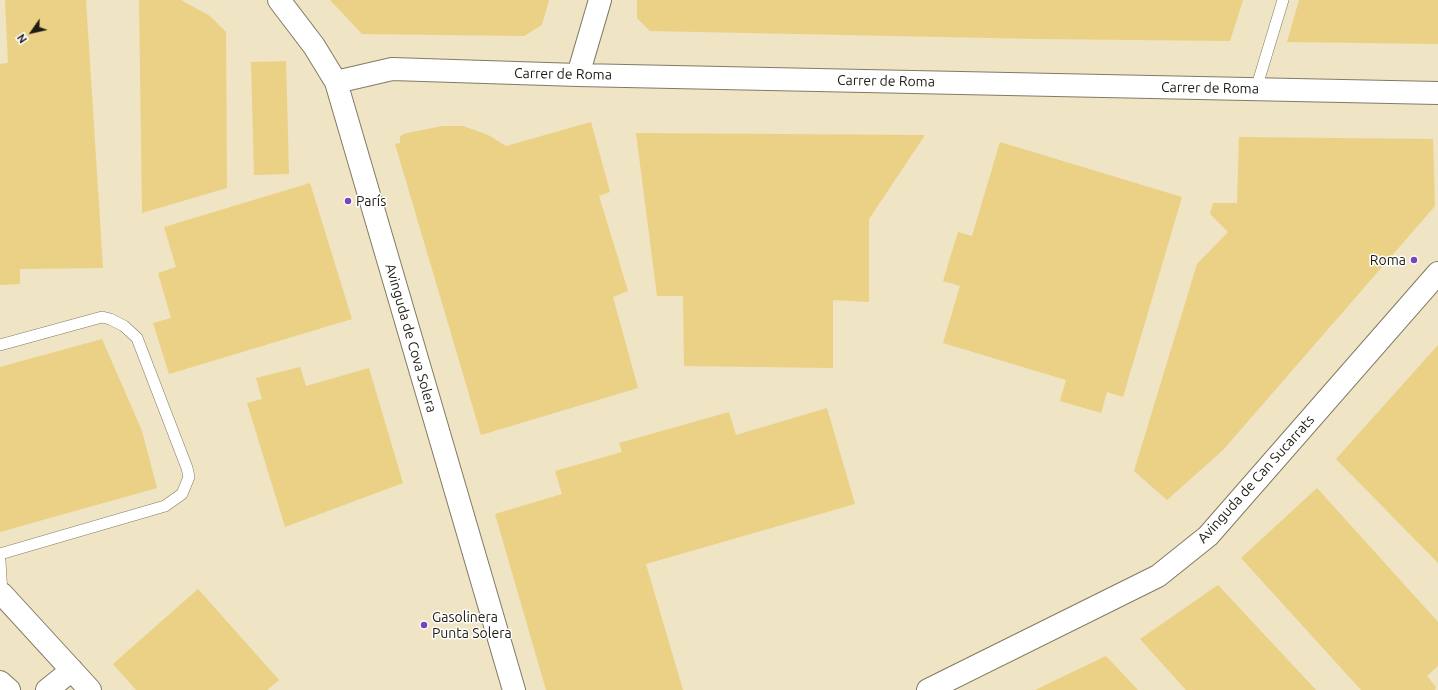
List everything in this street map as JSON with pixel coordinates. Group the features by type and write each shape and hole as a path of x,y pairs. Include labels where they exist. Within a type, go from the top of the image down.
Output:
{"street":[{"name":"Avinguda de Cova Solera","path":"279,0 314,46 336,82 514,690"},
{"path":"578,75 600,0"},
{"name":"Carrer de Roma","path":"336,82 392,69 578,75 1438,93"},
{"name":"Avinguda de Can Sucarrats","path":"928,690 1158,576 1208,536 1438,273"},
{"path":"1,594 90,690"},
{"path":"47,690 72,670"},
{"path":"0,682 9,690"}],"lane":[{"path":"1256,89 1283,0"},
{"path":"0,345 102,317 124,326 137,338 187,468 189,477 182,494 165,506 0,554"},
{"path":"0,561 1,594"}],"shaded area":[{"path":"0,0 1438,0 1438,690 0,690"}],"building":[{"path":"5,0 86,0 103,268 20,269 20,284 0,285 0,64 8,63"},
{"path":"139,0 181,0 210,16 226,32 227,188 142,213"},
{"path":"330,0 549,0 542,25 524,36 362,34"},
{"path":"637,0 1243,0 1230,41 1040,39 650,31 637,18"},
{"path":"1299,0 1438,0 1438,44 1287,42"},
{"path":"286,61 289,174 254,175 251,62"},
{"path":"591,122 610,192 599,196 628,291 613,297 638,388 481,435 395,144 400,143 400,137 403,134 442,126 463,126 488,135 506,146"},
{"path":"636,133 925,135 869,219 869,302 833,300 833,368 684,366 683,296 657,296"},
{"path":"1239,137 1433,139 1435,206 1223,450 1167,500 1134,471 1197,264 1228,232 1210,214 1213,203 1237,203"},
{"path":"1000,142 1182,197 1123,397 1107,392 1101,413 1060,401 1066,380 943,343 960,286 943,281 958,232 972,236"},
{"path":"310,183 352,319 169,374 153,323 171,318 158,273 176,267 164,227"},
{"path":"102,339 142,431 157,488 0,532 0,367"},
{"path":"1438,345 1438,563 1336,459"},
{"path":"300,367 306,386 369,368 403,483 285,527 247,403 262,399 256,378"},
{"path":"827,408 855,504 646,564 683,690 546,690 495,514 562,494 555,471 622,452 619,443 729,412 736,435"},
{"path":"1317,488 1438,622 1438,666 1427,676 1436,687 1435,690 1361,690 1241,558"},
{"path":"1218,585 1316,690 1186,690 1140,639"},
{"path":"198,589 279,680 267,690 136,690 113,664"},
{"path":"1106,656 1138,690 1035,690"}],"place":[{"name":"París","path":"348,201"},
{"name":"Roma","path":"1414,260"},
{"name":"Gasolinera Punta Solera","path":"424,625"}]}
